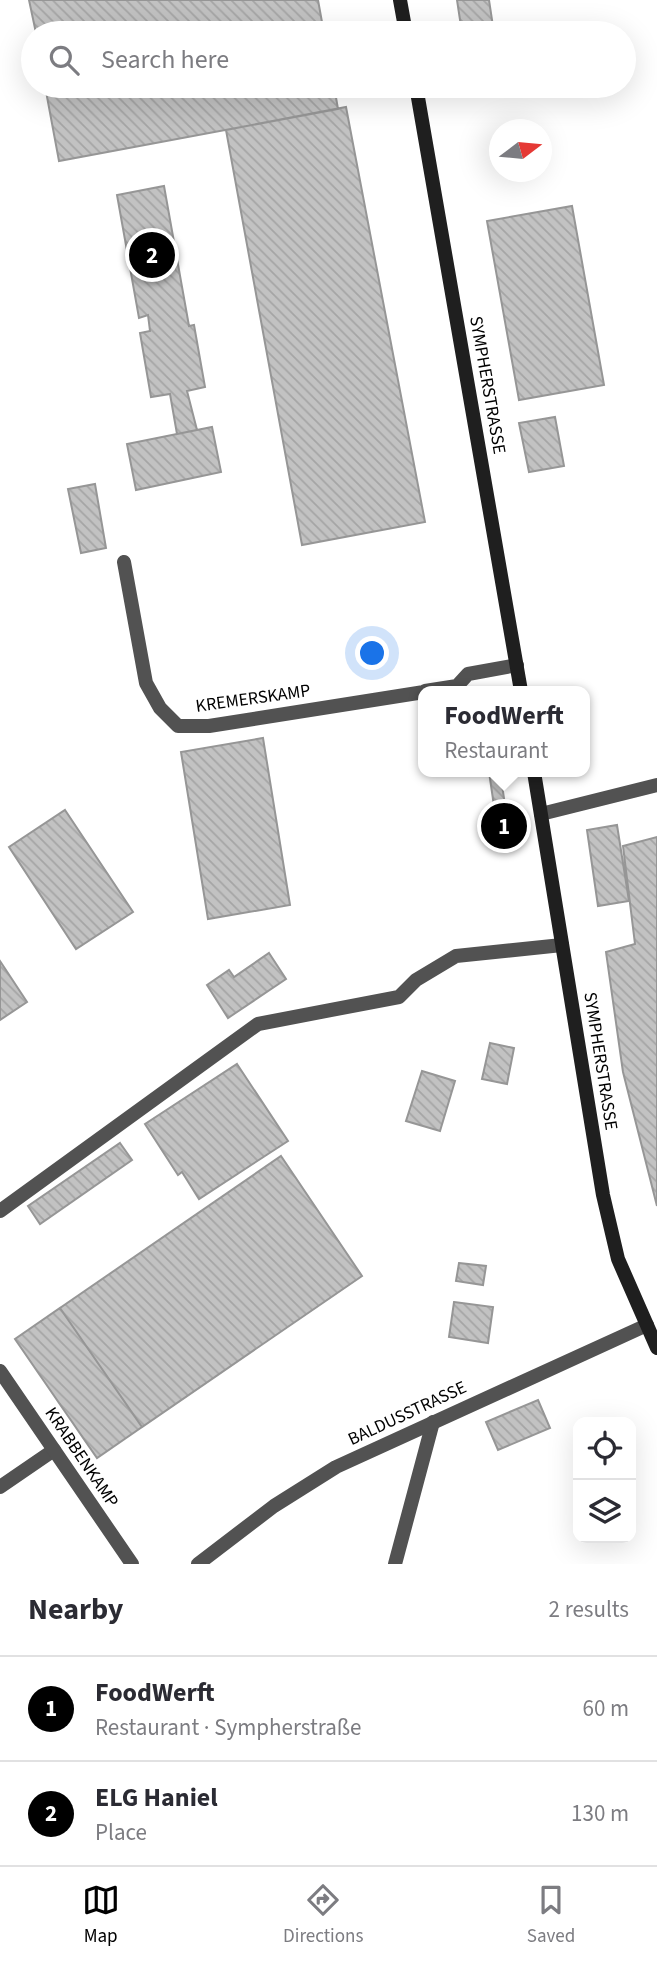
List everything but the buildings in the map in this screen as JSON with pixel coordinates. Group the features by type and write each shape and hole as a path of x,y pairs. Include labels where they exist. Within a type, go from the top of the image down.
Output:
{"street":[{"path":"400,0 404,21"},
{"name":"SYMPHERSTRASSE","path":"417,98 521,686"},
{"name":"KREMERSKAMP","path":"124,562 146,683 160,708 178,726 209,726 418,692"},
{"name":"KREMERSKAMP","path":"457,686 468,674 517,665"},
{"name":"SYMPHERSTRASSE","path":"535,777 603,1195 618,1259 657,1348"},
{"path":"541,814 657,785"},
{"path":"0,1211 258,1024 398,997 416,980 456,956 562,945"},
{"name":"BALDUSSTRASSE","path":"198,1564 274,1506 336,1467 647,1325"},
{"name":"KRABBENKAMP","path":"0,1371 132,1564"},
{"path":"395,1564 433,1422"},
{"path":"0,1487 54,1450"}],"place":[{"name":"ELG Haniel","path":"152,255"},
{"name":"FoodWerft","path":"504,826"}]}
